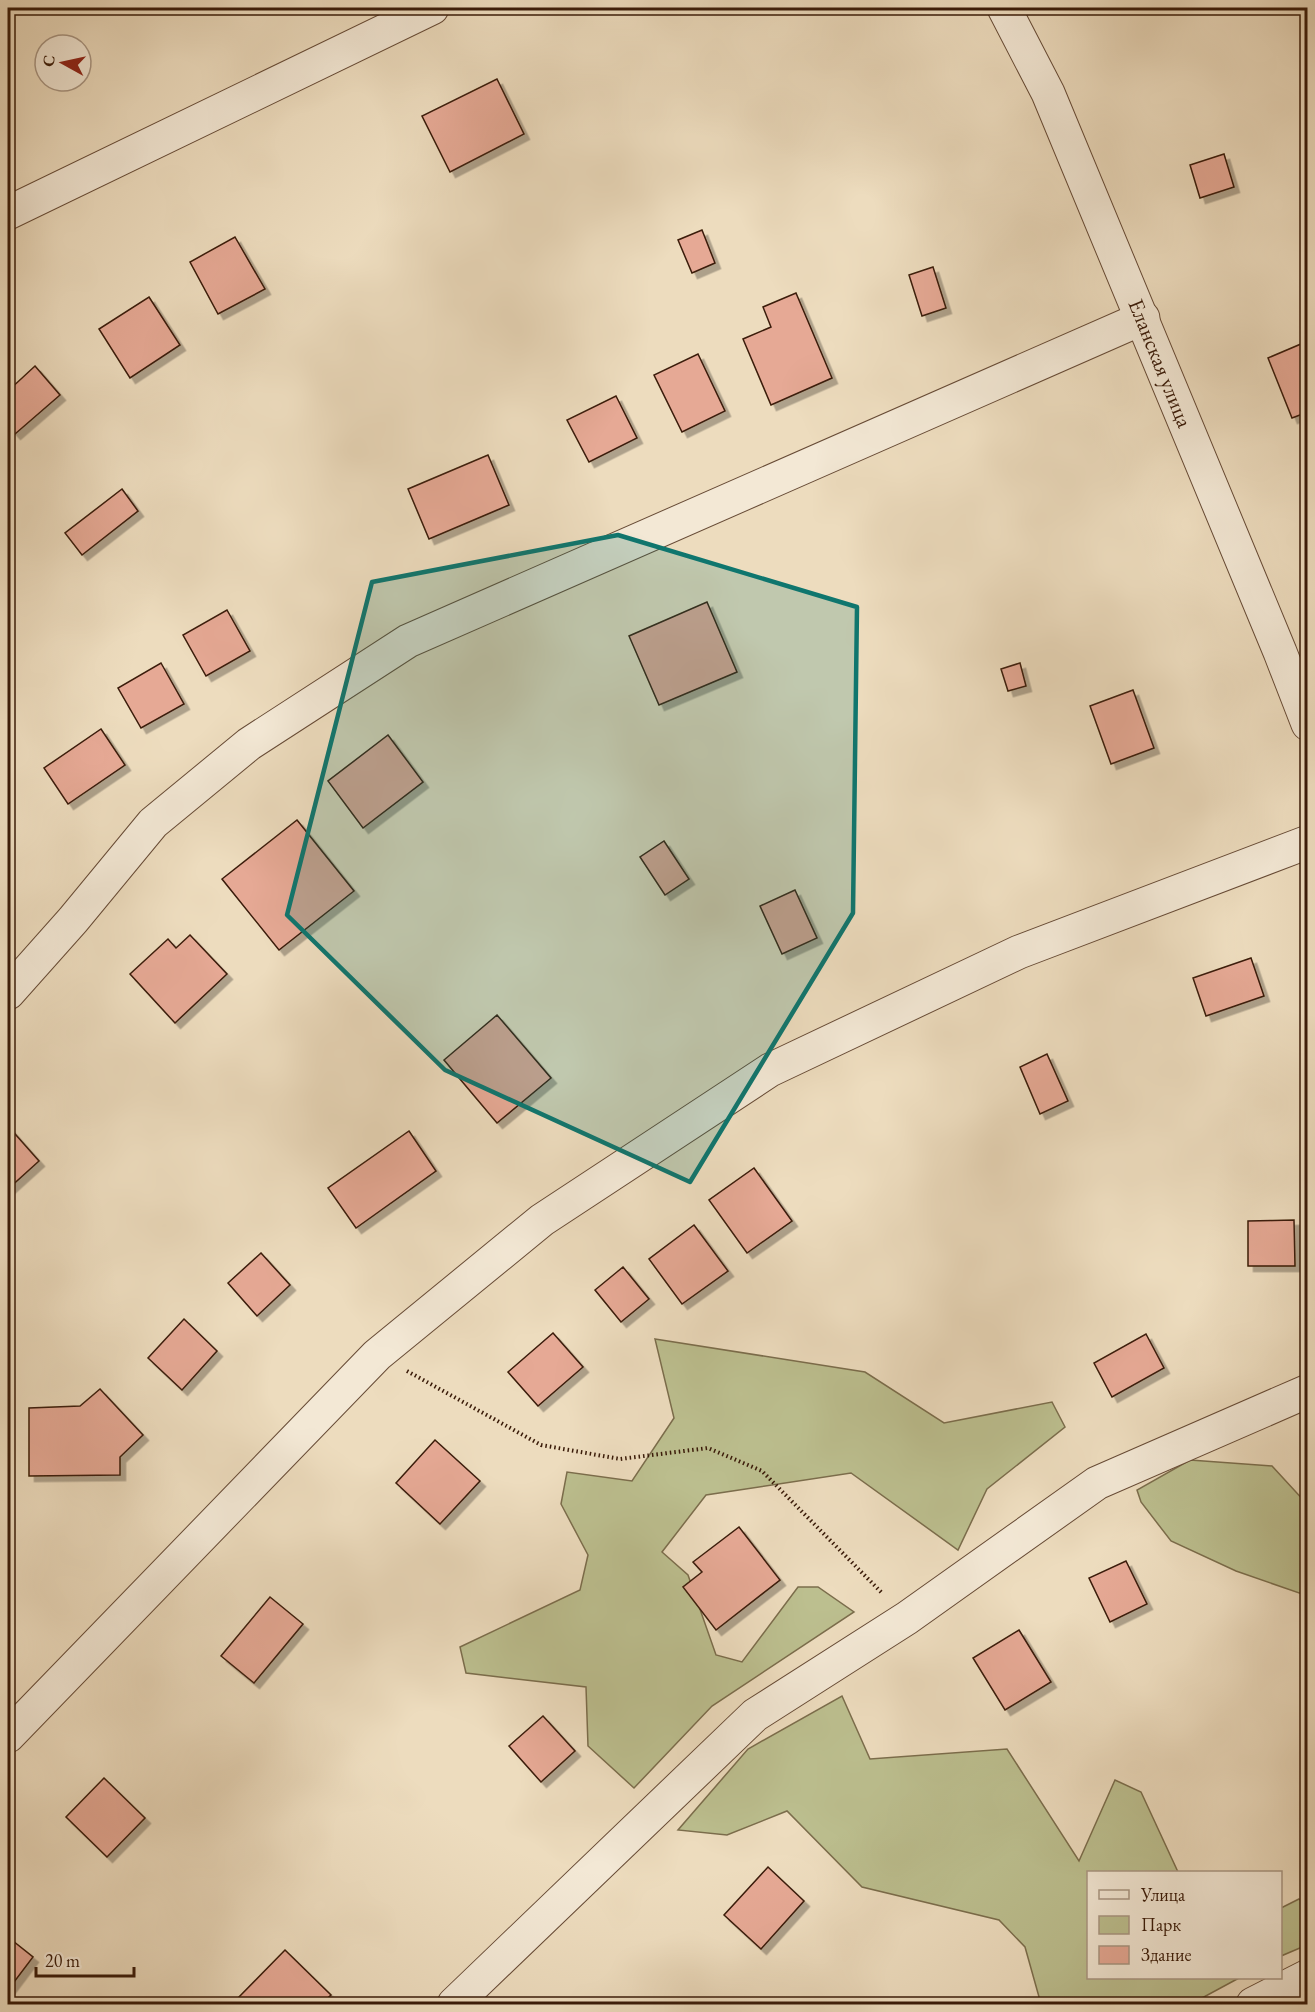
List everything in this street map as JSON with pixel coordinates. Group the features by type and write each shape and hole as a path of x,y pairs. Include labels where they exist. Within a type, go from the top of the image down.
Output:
{"street":[{"path":"8,213 432,8"},
{"name":"Еланская улица","path":"1004,8 1048,93 1143,318 1308,724"},
{"path":"8,993 73,920 153,823 249,744 408,641 1143,318"},
{"path":"8,1736 377,1355 542,1220 770,1070 1019,952 1308,842"},
{"path":"454,2004 755,1715 907,1618 1097,1483 1308,1391"},
{"path":"1253,2004 1308,1976"}],"path":[{"path":"377,1355 541,1445 620,1459 708,1448 762,1471 907,1618"}],"highlighted area":[{"path":"618,535 857,607 853,913 690,1182 445,1070 287,915 372,582"}],"green space":[{"path":"655,1339 865,1372 944,1423 1052,1402 1065,1427 987,1489 958,1550 851,1473 706,1495 662,1552 688,1575 716,1655 742,1662 798,1587 818,1587 854,1612 712,1706 634,1788 588,1746 586,1687 466,1673 460,1647 580,1590 588,1555 561,1504 567,1472 632,1481 674,1418"},
{"path":"1190,1460 1272,1466 1307,1504 1307,1589 1302,1594 1236,1571 1171,1541 1141,1502 1137,1490"},
{"path":"842,1696 870,1759 1007,1749 1079,1861 1115,1780 1141,1792 1178,1871 1087,1871 1087,1979 1237,1979 1191,2004 1041,2004 1025,1947 999,1920 862,1887 787,1811 727,1835 678,1830 748,1749"},
{"path":"1299,1899 1307,1905 1307,1945 1282,1956 1282,1908"}],"building":[{"path":"497,79 524,134 450,172 422,116"},
{"path":"1224,154 1234,187 1200,198 1190,165"},
{"path":"702,230 715,263 692,273 678,240"},
{"path":"235,237 265,289 218,314 190,262"},
{"path":"933,267 946,308 922,316 909,275"},
{"path":"796,293 832,378 771,405 743,339 771,327 763,307"},
{"path":"149,297 180,345 130,378 99,329"},
{"path":"1308,341 1308,412 1292,418 1268,358"},
{"path":"698,354 725,411 682,432 654,375"},
{"path":"35,366 60,395 15,434 8,426 8,391"},
{"path":"616,396 637,438 589,462 567,420"},
{"path":"488,455 509,505 429,539 408,489"},
{"path":"122,489 138,511 82,555 65,533"},
{"path":"707,602 737,672 659,705 629,636"},
{"path":"227,610 250,651 206,676 183,635"},
{"path":"161,663 184,704 141,728 118,688"},
{"path":"1020,663 1026,686 1008,691 1001,669"},
{"path":"1133,690 1154,748 1111,764 1090,706"},
{"path":"101,729 125,765 68,804 44,768"},
{"path":"388,735 423,782 363,828 328,781"},
{"path":"297,820 354,891 279,950 222,879"},
{"path":"664,841 689,879 665,895 640,857"},
{"path":"795,890 817,938 782,954 760,906"},
{"path":"190,935 227,974 175,1023 130,974 168,939 176,948"},
{"path":"1251,958 1264,996 1206,1016 1193,978"},
{"path":"497,1015 551,1078 497,1123 444,1060"},
{"path":"1047,1054 1068,1101 1040,1114 1020,1067"},
{"path":"8,1126 39,1161 8,1189"},
{"path":"409,1131 436,1171 356,1228 328,1188"},
{"path":"754,1168 792,1221 747,1253 709,1200"},
{"path":"1294,1220 1295,1266 1248,1266 1248,1221"},
{"path":"694,1225 728,1271 682,1304 649,1259"},
{"path":"261,1253 290,1285 257,1316 228,1283"},
{"path":"623,1267 649,1299 621,1322 595,1290"},
{"path":"184,1319 217,1351 182,1390 148,1358"},
{"path":"553,1333 583,1367 538,1406 508,1372"},
{"path":"1146,1334 1164,1368 1112,1397 1094,1363"},
{"path":"100,1389 143,1435 120,1457 120,1475 29,1476 29,1408 80,1406"},
{"path":"435,1440 480,1481 440,1524 396,1483"},
{"path":"739,1527 780,1580 716,1630 683,1587 702,1572 693,1562"},
{"path":"1126,1561 1147,1604 1110,1622 1089,1578"},
{"path":"270,1597 303,1624 254,1683 221,1656"},
{"path":"1019,1630 1051,1682 1005,1710 973,1658"},
{"path":"543,1716 575,1751 541,1782 509,1746"},
{"path":"104,1778 145,1818 107,1857 66,1817"},
{"path":"768,1867 804,1901 761,1949 724,1915"},
{"path":"8,1937 33,1957 8,1990"},
{"path":"285,1950 331,1995 321,2004 244,2004 238,1998"}]}
